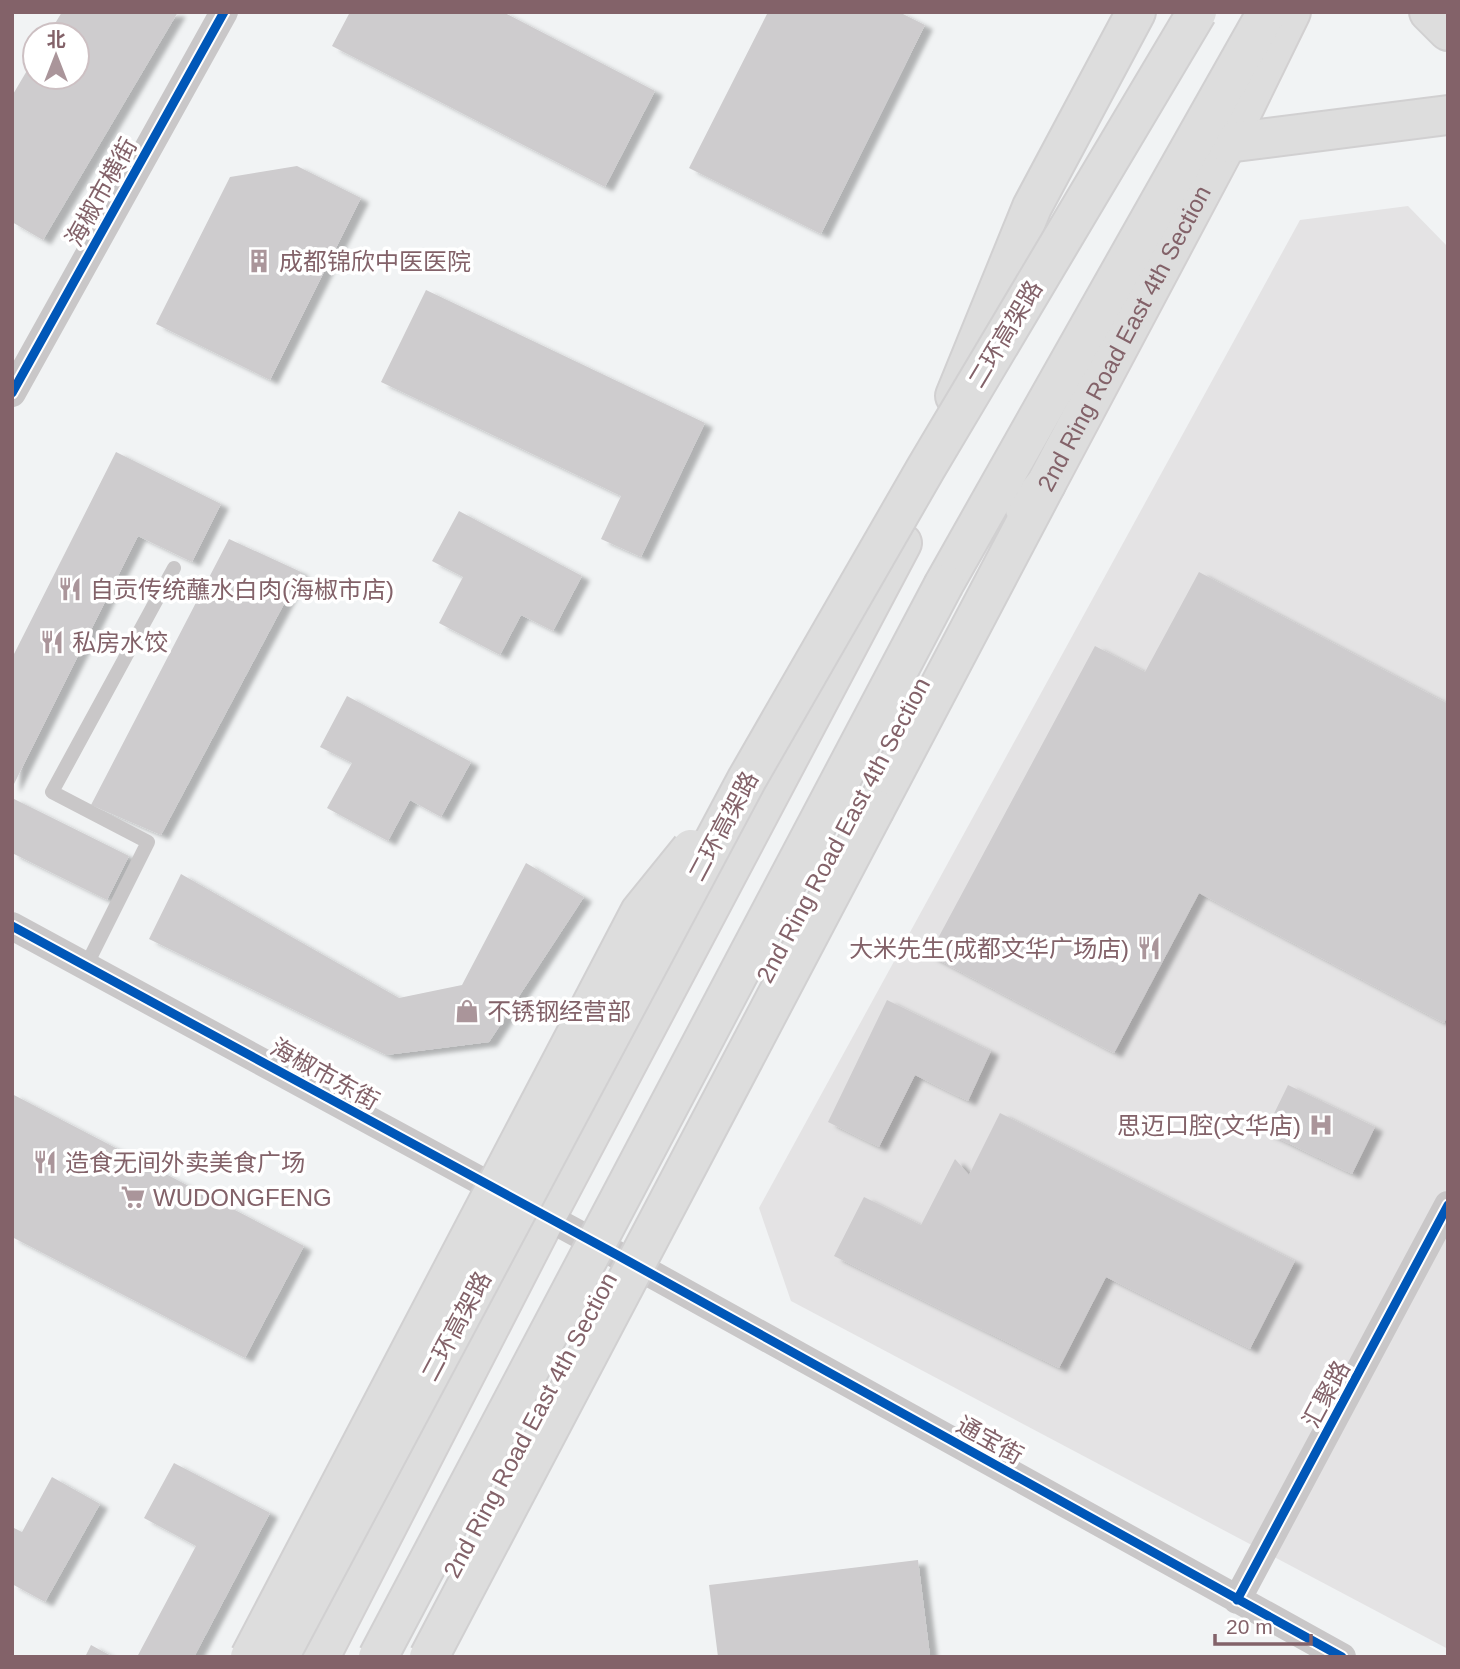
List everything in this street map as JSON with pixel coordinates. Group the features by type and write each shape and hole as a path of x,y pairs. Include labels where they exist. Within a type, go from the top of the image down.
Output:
{"main road":[{"path":"926,468 1032,207 1136,12"},
{"path":"320,1657 547,1217 859,628 1175,12"},
{"name":"二环高架路","path":"279,1657 747,779 926,468 1197,12"},
{"path":"379,1657 944,584 1268,12"},
{"name":"2nd Ring Road East 4th Section","path":"408,1657 985,559 1046,484 1227,143 1291,12"},
{"path":"1429,12 1448,31"},
{"path":"1227,143 1448,115"},
{"path":"429,1657 1046,484"},
{"path":"250,1657 640,912 747,779"}],"street":[{"name":"海椒市横街","path":"12,393 224,12"},
{"name":"海椒市东街","path":"12,926 619,1256"},
{"name":"汇聚路","path":"1237,1600 1448,1205"},
{"name":"通宝街","path":"619,1256 1342,1657"}],"lane":[{"path":"86,966 148,842 52,792 174,568"}],"shaded area":[{"path":"1408,206 1448,247 1448,1649 791,1301 759,1208 1300,220"}],"building":[{"path":"62,12 178,12 43,240 12,222 12,96 21,81 21,91 91,91 91,21 57,21"},
{"path":"350,12 503,12 655,91 605,187 332,46"},
{"path":"768,12 899,12 925,25 821,234 689,168"},
{"name":"成都锦欣中医医院","path":"297,166 361,198 270,380 156,324 230,177"},
{"path":"426,290 705,423 641,557 601,539 621,496 381,382"},
{"path":"116,452 221,504 192,562 138,536 12,788 12,658"},
{"path":"459,511 582,576 553,631 521,615 500,655 439,623 463,577 432,561"},
{"path":"229,539 301,572 161,835 91,805"},
{"path":"1199,572 1448,704 1448,1015 1444,1023 1199,893 1114,1053 929,955 1095,646 1145,672"},
{"path":"347,696 471,762 441,817 410,800 388,841 327,808 352,763 320,747"},
{"path":"12,798 129,856 107,900 12,853"},
{"path":"526,863 584,897 489,1042 386,1055 149,939 181,874 399,998 462,985"},
{"path":"887,1000 991,1051 968,1101 915,1075 879,1147 828,1122"},
{"path":"1288,1085 1375,1127 1352,1174 1265,1132"},
{"path":"12,1094 304,1246 245,1358 12,1237"},
{"path":"1000,1113 1295,1261 1250,1349 1106,1277 1059,1368 834,1256 864,1197 921,1225 955,1159 969,1175"},
{"path":"174,1463 270,1513 194,1657 137,1657 196,1546 144,1518"},
{"path":"52,1477 100,1504 45,1602 12,1584 12,1527 22,1532"},
{"path":"918,1560 930,1656 718,1657 709,1585"},
{"path":"91,1645 113,1657 85,1657"}],"cycle path":[{"path":"12,393 224,12"},
{"path":"12,926 619,1256 1342,1657"},
{"path":"1237,1600 1448,1205"}],"place":[{"name":"成都锦欣中医医院","path":"259,261"},
{"name":"自贡传统蘸水白肉(海椒市店)","path":"70,589"},
{"name":"私房水饺","path":"52,642"},
{"name":"大米先生(成都文华广场店)","path":"1149,948"},
{"name":"不锈钢经营部","path":"467,1011"},
{"name":"思迈口腔(文华店)","path":"1321,1125"},
{"name":"造食无间外卖美食广场","path":"45,1162"},
{"name":"WUDONGFENG","path":"133,1197"}]}
